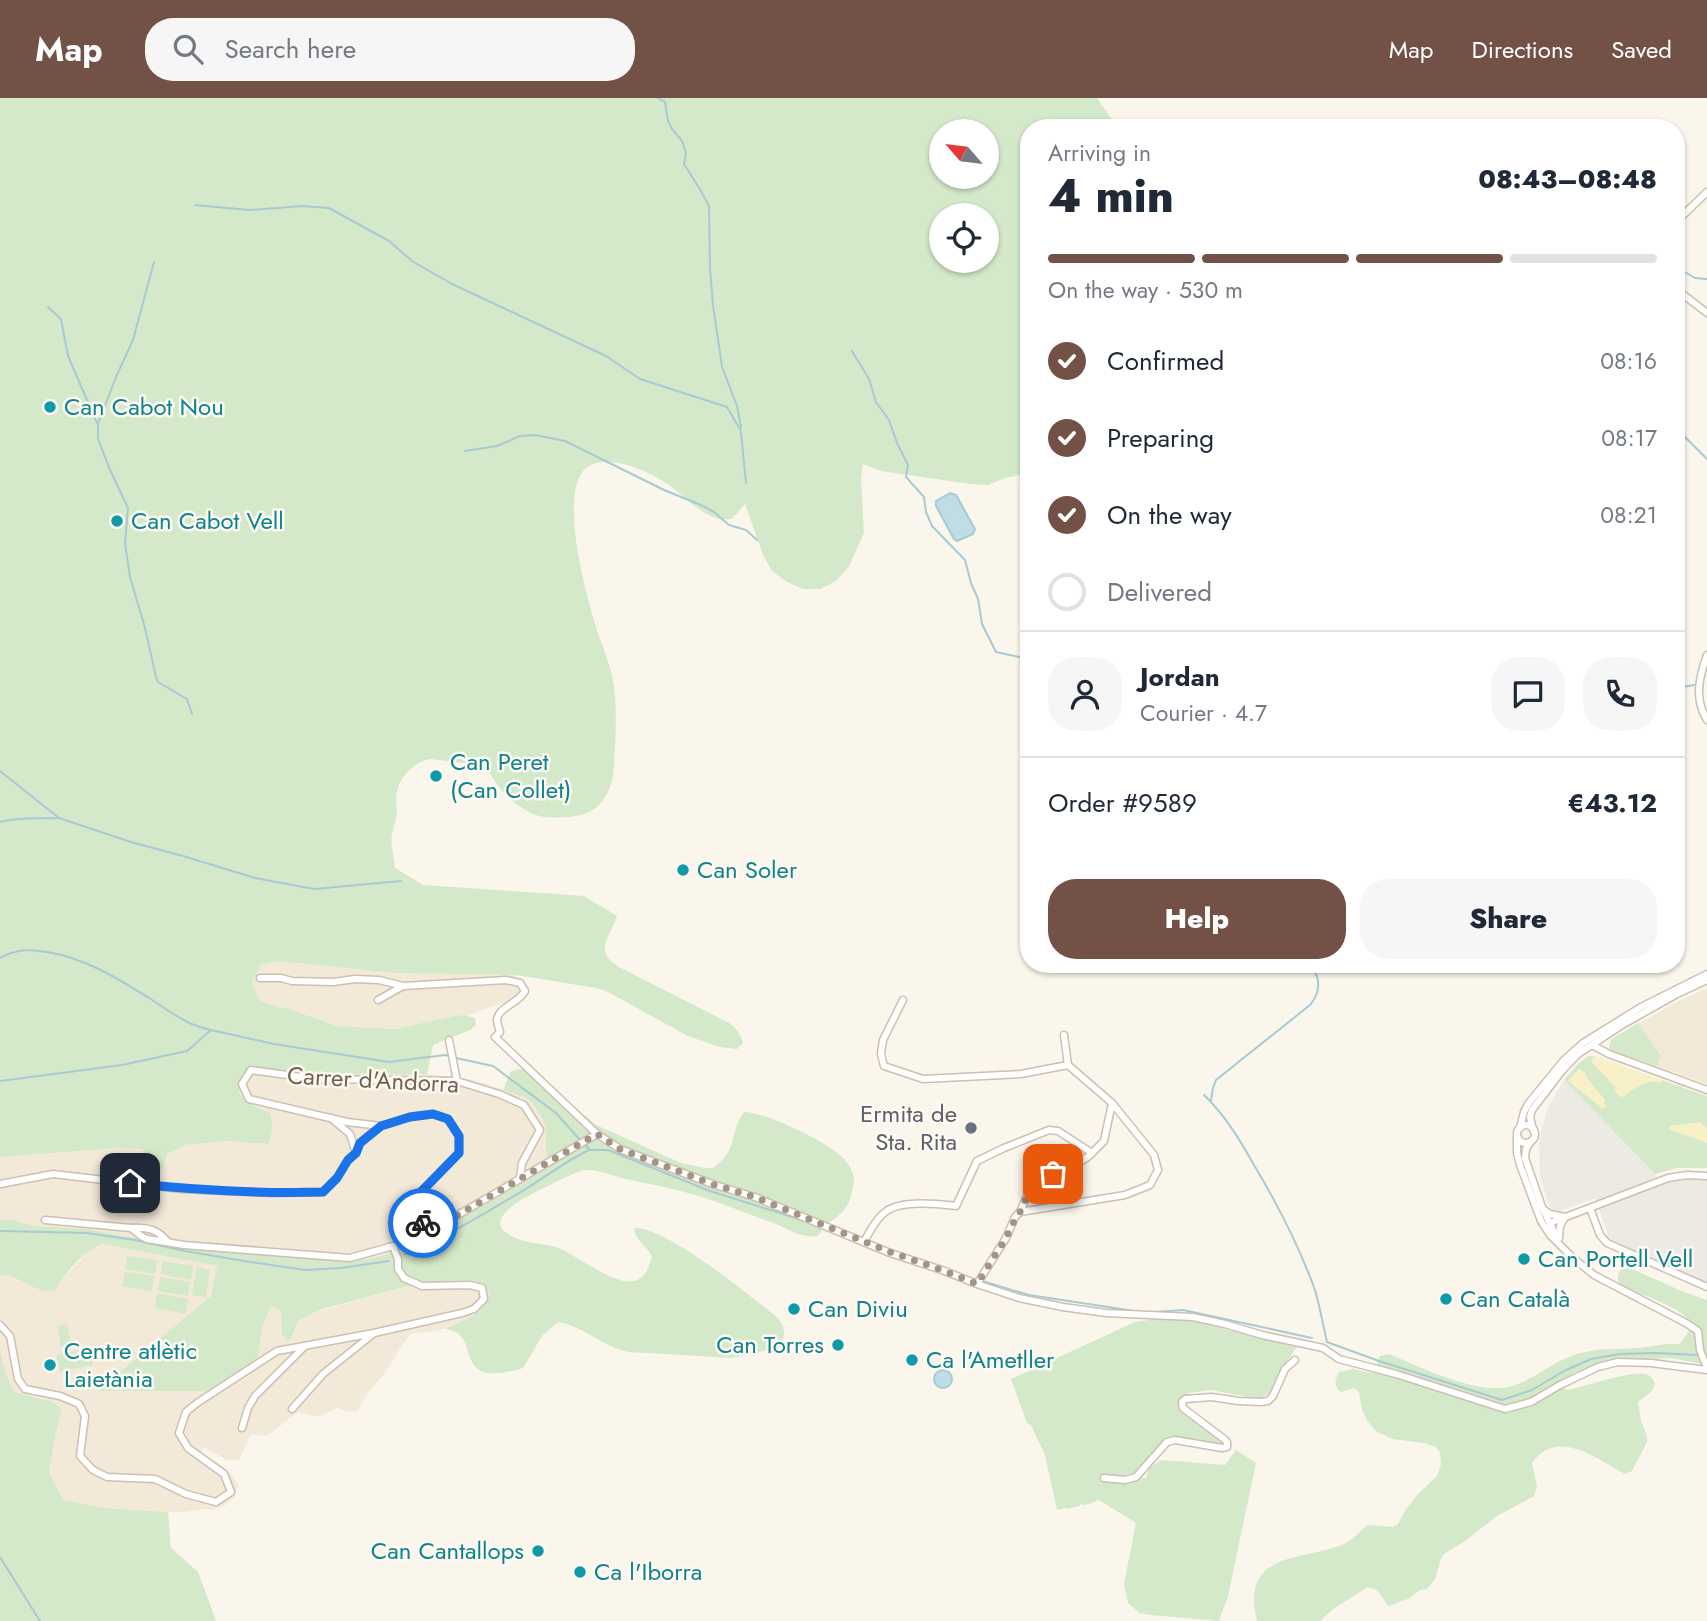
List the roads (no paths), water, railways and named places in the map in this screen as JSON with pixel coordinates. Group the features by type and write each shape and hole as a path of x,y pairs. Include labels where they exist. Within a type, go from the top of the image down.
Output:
{"street":[{"path":"1685,213 1707,192"},
{"path":"1685,296 1707,313"},
{"path":"1707,655 1698,691 1707,720"},
{"path":"260,978 306,982 379,979 403,986 506,980 520,983 525,991 521,999 501,1011 497,1020 500,1032 495,1037 597,1134 620,1149 755,1197 890,1252 1019,1298 1106,1313 1193,1317 1225,1324 1323,1349 1339,1359 1505,1409 1531,1402 1598,1367 1618,1362 1707,1369 1700,1350 1698,1331 1594,1275 1550,1235 1544,1227 1525,1158 1526,1149 1534,1134 1530,1117 1535,1106 1569,1062 1622,1025 1707,976"},
{"path":"1559,1243 1518,1159 1517,1132 1528,1104 1577,1048 1633,1012 1707,976"},
{"path":"378,1000 403,986"},
{"path":"903,1000 883,1040 881,1054 884,1066 923,1079 1021,1074 1068,1065"},
{"path":"1020,1212 1125,1195 1150,1185 1158,1170 1154,1155 1112,1103 1068,1065 1065,1035"},
{"path":"449,1040 457,1081"},
{"path":"1592,1045 1609,1054 1707,1090"},
{"name":"Carrer d'Andorra","path":"381,1126 347,1122 249,1099 242,1084 251,1070 316,1079 457,1081 499,1094 524,1105 540,1130 522,1163 520,1178"},
{"path":"977,1284 1006,1238 1027,1196 1053,1174 1076,1165 1089,1156 1104,1141 1112,1103"},
{"path":"0,1184 53,1174 181,1189 323,1192 356,1153 360,1143 381,1126 410,1117 433,1114 448,1119 459,1136 459,1153 418,1195 407,1240"},
{"name":"Carrer d'Andorra","path":"330,1117 350,1134 356,1153"},
{"path":"1520,1128 1526,1126 1533,1130"},
{"path":"864,1242 872,1226 888,1210 930,1203 956,1206 977,1161 1049,1130 1058,1131 1092,1153"},
{"path":"45,1220 142,1227 157,1231 167,1241 198,1246 350,1258 393,1246 439,1226 597,1134"},
{"path":"1517,1137 1523,1143 1531,1141"},
{"path":"1550,1223 1668,1178 1687,1175 1707,1177"},
{"path":"1590,1208 1600,1235 1607,1243 1707,1287"},
{"path":"1541,1210 1565,1217"},
{"path":"412,1212 430,1226 439,1226"},
{"path":"1559,1243 1558,1231 1565,1217"},
{"path":"1550,1223 1550,1235"},
{"path":"0,1325 10,1336 18,1380 25,1389 60,1396 79,1404 85,1416 80,1456 93,1470 107,1477 155,1479 186,1494 216,1502 231,1492 224,1474 188,1448 179,1433 186,1412 197,1403 277,1351 462,1313 474,1309 484,1298 482,1288 470,1285 422,1286 404,1278 398,1269 398,1259 393,1246"},
{"path":"292,1409 323,1374 374,1333"},
{"path":"242,1428 255,1396 305,1345"},
{"path":"1104,1478 1125,1480 1136,1477 1167,1442 1175,1440 1227,1447 1224,1438 1183,1408 1182,1402 1185,1399 1212,1397 1250,1402 1268,1401 1285,1369 1295,1360"}],"water":[{"path":"950,493 956,495 975,529 973,534 957,541 936,506 936,501"},
{"path":"939,1370 947,1370 952,1379 950,1386 939,1388 934,1383 934,1375"}],"waterway":[{"path":"658,98 665,102 668,121 682,141 686,153 684,164 709,206 713,305 722,367 737,406 741,427"},
{"path":"195,205 249,210 303,206 329,208 389,241 412,261 452,284 606,356 640,379 727,407 741,431"},
{"path":"154,262 133,340 98,424 98,439 128,508 125,543 130,577 156,677 158,682 187,699 192,714"},
{"path":"1685,272 1695,278 1707,279"},
{"path":"48,307 61,319 68,356 97,423"},
{"path":"852,351 869,379 876,402 889,420 908,465 906,477 924,497 932,526 965,560 978,599 982,624 996,652 1020,657"},
{"path":"741,433 746,483"},
{"path":"465,451 497,446 520,436 535,435 565,441 664,490 701,505 729,525 746,530 757,540"},
{"path":"1685,437 1707,459"},
{"path":"1685,686 1694,685"},
{"path":"0,771 59,818 255,878 314,889 401,881"},
{"path":"0,822 58,818"},
{"path":"0,958 17,951 29,950 74,959 113,976 186,1021 211,1030"},
{"path":"1211,1100 1216,1080 1310,1005 1318,991 1315,973"},
{"path":"0,1081 122,1065 187,1051 211,1030 274,1044 389,1062 451,1056"},
{"path":"456,1058 493,1066 556,1113 580,1140"},
{"path":"1204,1095 1238,1137 1288,1226 1315,1290 1327,1342 1502,1400 1532,1390 1591,1359 1620,1354 1699,1355"},
{"path":"584,1144 590,1150 608,1150 710,1191 805,1221"},
{"path":"405,1254 468,1223 589,1150"},
{"path":"0,1231 87,1233 305,1270 389,1261"},
{"path":"982,1281 1029,1295 1141,1312"},
{"path":"1154,1312 1183,1310 1312,1338"},
{"path":"0,1557 40,1621"}],"place":[{"name":"Can Cabot Nou","path":"50,407"},
{"name":"Can Cabot Vell","path":"117,521"},
{"name":"Can Peret (Can Collet)","path":"436,776"},
{"name":"Can Soler","path":"683,870"},
{"name":"Ermita de Sta. Rita","path":"971,1128"},
{"name":"Can Portell Vell","path":"1524,1259"},
{"name":"Can Català","path":"1446,1299"},
{"name":"Can Diviu","path":"794,1309"},
{"name":"Can Torres","path":"838,1345"},
{"name":"Ca l'Ametller","path":"912,1360"},
{"name":"Centre atlètic Laietània","path":"50,1365"},
{"name":"Can Cantallops","path":"538,1551"},
{"name":"Ca l'Iborra","path":"580,1572"}]}
